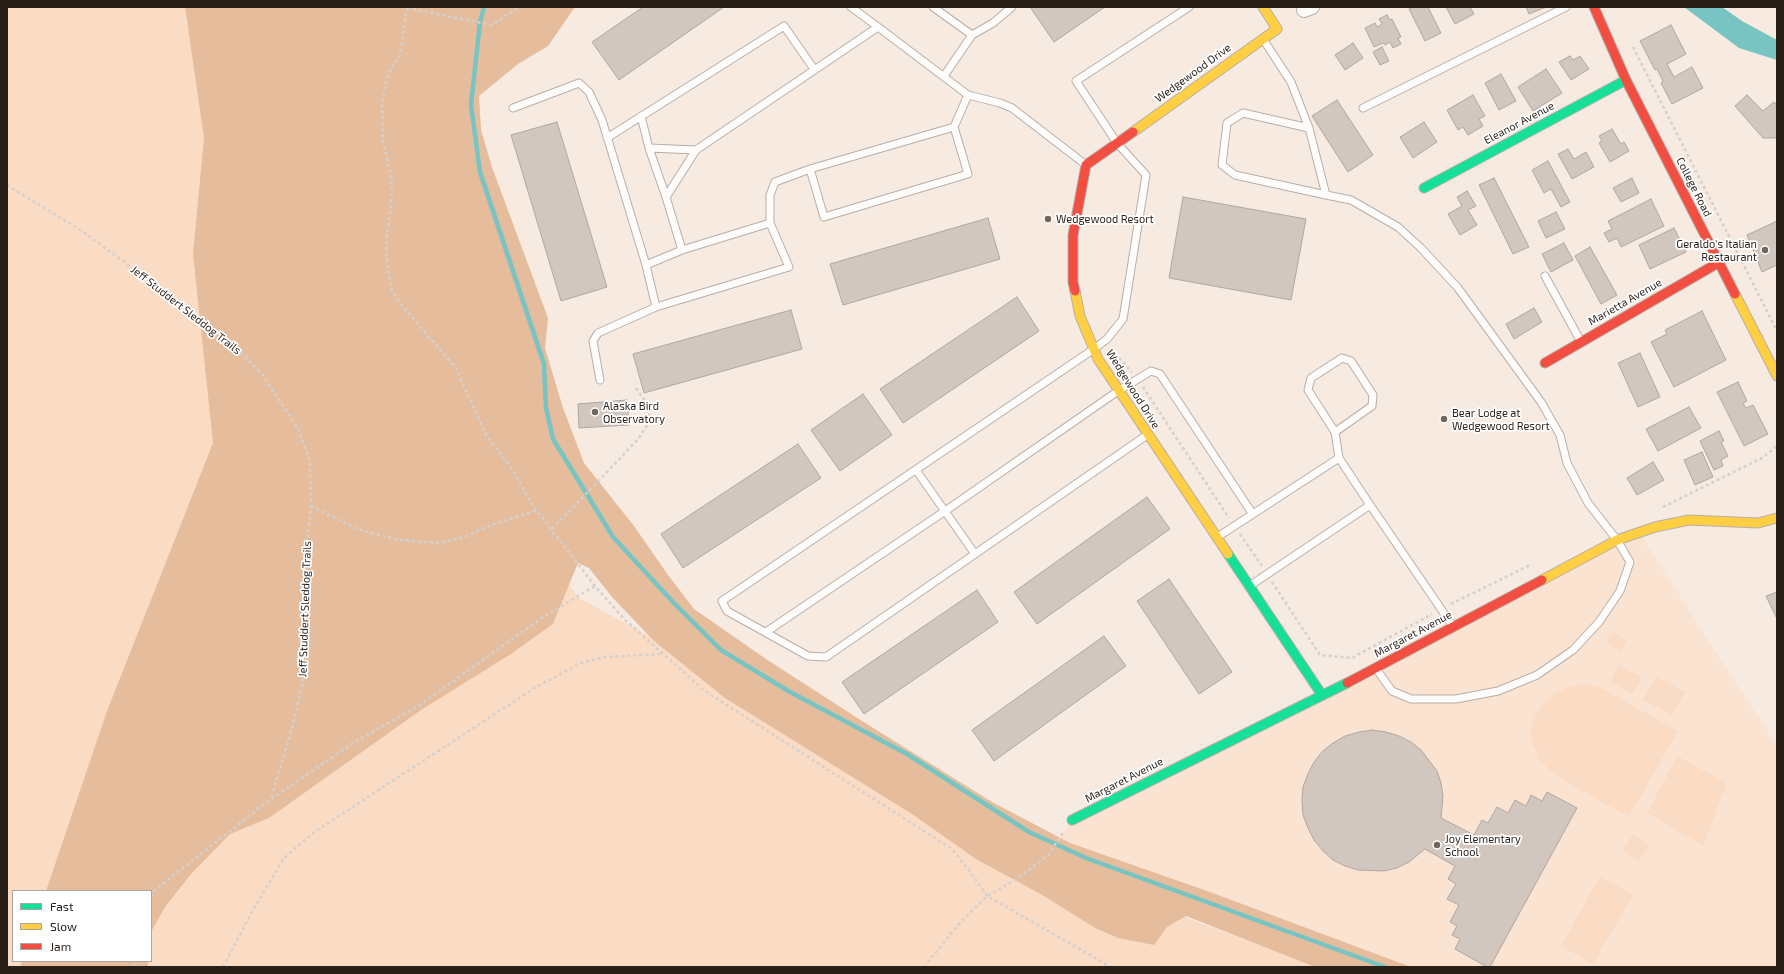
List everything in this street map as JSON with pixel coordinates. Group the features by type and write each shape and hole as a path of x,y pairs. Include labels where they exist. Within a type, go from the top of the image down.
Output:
{"street":[{"name":"Wedgewood Drive","path":"1263,7 1277,29 1262,38 1086,165 1073,235 1073,282 1080,316 1094,349 1118,391 1322,695"},
{"name":"College Road","path":"1594,7 1626,80 1718,263 1777,376"},
{"name":"Eleanor Avenue","path":"1424,188 1626,80"},
{"name":"Marietta Avenue","path":"1545,363 1718,263"},
{"name":"Margaret Avenue","path":"1072,820 1376,668 1618,540 1655,527 1689,520 1758,523 1777,518"}],"lane":[{"path":"851,7 968,95 1000,103 1012,108 1086,165"},
{"path":"933,7 972,35"},
{"path":"944,76 972,35 993,23 1012,7"},
{"path":"1148,435 826,657 808,656 727,611 722,601 1094,349 1106,339 1124,319 1146,175 1117,143 1076,81 1189,7"},
{"path":"1363,108 1566,7"},
{"path":"607,138 784,26 814,69"},
{"path":"666,196 696,150 878,27"},
{"path":"1262,38 1291,82 1309,128 1326,195"},
{"path":"514,108 579,83 589,92 602,120 646,265 656,307"},
{"path":"810,169 824,217 968,174 954,127 968,95"},
{"path":"1309,128 1244,113 1227,123 1222,165 1235,175 1351,200 1398,227 1421,248 1458,288 1541,402 1560,434 1567,463 1588,503 1618,540 1630,562 1620,591 1600,622 1573,650 1537,675 1498,691 1463,698 1411,699 1392,691 1376,668"},
{"path":"641,116 649,148 666,196 682,250"},
{"path":"600,380 593,341 598,333 656,307 789,267 770,223 770,195 775,182 810,169 954,127"},
{"path":"649,148 696,150"},
{"path":"646,265 682,250 770,223"},
{"path":"1545,276 1581,342"},
{"path":"1335,432 1372,406 1373,395 1351,360 1342,358 1311,378 1308,390 1335,432 1338,458 1453,627"},
{"path":"766,632 946,511 1118,391 1151,371 1160,374 1252,513"},
{"path":"1216,538 1338,458"},
{"path":"916,470 975,554"},
{"path":"1249,586 1370,505"}],"path":[{"path":"519,7 492,25 407,7 400,55 388,74 382,102 383,141 392,181 386,253 392,292 456,368 486,435 513,470 531,503 538,510 595,586 624,619 705,691 952,849 972,873 987,896 1111,967"},
{"path":"1630,41 1777,331"},
{"name":"Jeff Studdert Sleddog Trails","path":"7,185 82,231 191,311 236,348 262,374 298,428 310,462 312,506 306,554 306,627 303,682 292,728 271,799"},
{"path":"552,529 601,480 638,439 648,424 650,408 636,388"},
{"path":"312,506 357,529 399,540 438,542 465,537 488,526 538,510"},
{"path":"152,895 155,890 271,799 353,743 420,705 540,619 595,586"},
{"path":"223,967 254,908 284,858 313,834 536,687 581,663 606,657 663,654"},
{"path":"924,967 958,926 987,896 1017,879 1048,855 1065,831"}],"shaded area":[{"path":"7,7 185,7 187,26 289,190 579,598 662,643 1008,851 1318,967 7,967"},
{"path":"185,7 575,7 548,46 518,64 479,96 481,130 493,170 548,318 545,348 563,408 584,463 634,526 694,609 766,659 992,802 1070,843 1210,892 1411,967 1315,967 1186,916 1167,927 1154,945 1118,938 1095,928 1044,896 976,859 912,814 725,698 654,641 612,597 589,568 578,563 553,624 511,654 421,710 269,818 230,834 191,874 165,907 152,930 152,890 46,890 107,711 213,443 193,254 204,138"},
{"path":"1637,530 1777,746 1777,967 1385,967 1056,844 1072,820"},
{"path":"1614,632 1627,642 1620,652 1606,642"},
{"path":"1619,665 1642,677 1633,694 1610,682"},
{"path":"1656,676 1685,692 1672,715 1643,700"},
{"path":"1588,684 1603,689 1678,731 1629,817 1564,781 1551,771 1540,761 1531,739 1531,729 1535,717 1546,701 1555,693 1570,686"},
{"path":"1677,756 1727,783 1703,846 1647,813"},
{"path":"1633,834 1650,844 1639,861 1623,850"},
{"path":"1600,876 1633,895 1593,964 1561,946"},
{"path":"22,962 148,962 148,967 20,967"}],"water":[{"path":"1684,7 1722,7 1742,21 1777,40 1777,60 1739,48"}],"building":[{"path":"643,7 724,7 619,80 592,42"},
{"path":"1030,7 1105,7 1054,42"},
{"path":"1413,7 1428,7 1441,33 1425,41 1409,9"},
{"path":"1446,7 1470,7 1474,14 1455,24"},
{"path":"1526,7 1546,7 1529,14"},
{"path":"1387,15 1390,20 1392,19 1401,37 1398,38 1401,44 1393,48 1390,42 1385,45 1383,43 1374,47 1365,28 1375,23 1377,27 1382,24 1379,19"},
{"path":"1671,25 1686,54 1667,64 1674,77 1692,67 1703,88 1672,104 1661,83 1663,81 1657,69 1655,70 1640,41"},
{"path":"1353,43 1363,58 1345,70 1335,55"},
{"path":"1382,47 1389,61 1380,65 1373,52"},
{"path":"1570,56 1573,60 1580,56 1589,69 1571,80 1559,62"},
{"path":"1546,69 1562,93 1533,111 1518,87"},
{"path":"1501,74 1516,101 1499,110 1485,83"},
{"path":"1473,95 1485,116 1479,119 1483,126 1468,135 1463,127 1458,130 1447,110"},
{"path":"1747,95 1763,111 1774,102 1777,105 1777,138 1763,138 1735,106"},
{"path":"1337,100 1373,155 1348,172 1312,116"},
{"path":"557,122 607,287 561,301 511,135"},
{"path":"1424,122 1437,142 1413,158 1400,137"},
{"path":"1612,129 1621,144 1624,142 1629,151 1610,162 1599,143 1602,141 1599,136"},
{"path":"1568,149 1574,159 1586,152 1594,167 1572,179 1558,154"},
{"path":"1548,161 1570,202 1561,207 1551,189 1544,193 1532,170"},
{"path":"1494,178 1529,247 1513,254 1479,185"},
{"path":"1632,178 1639,193 1621,202 1613,188"},
{"path":"1467,191 1476,206 1468,210 1477,225 1460,235 1448,214 1462,206 1457,197"},
{"path":"1183,197 1306,219 1291,300 1169,278"},
{"path":"1651,199 1664,226 1621,247 1617,238 1609,242 1604,233 1612,229 1608,221"},
{"path":"1556,212 1565,229 1546,238 1538,221"},
{"path":"988,218 1000,259 843,305 830,264"},
{"name":"Geraldo's Italian Restaurant","path":"1777,221 1777,265 1762,272 1747,235"},
{"path":"1674,228 1686,252 1650,269 1639,245"},
{"path":"1564,243 1573,260 1551,272 1542,254"},
{"path":"1590,247 1617,295 1601,304 1575,256"},
{"path":"1017,297 1039,331 903,423 880,389"},
{"path":"1534,308 1542,322 1514,339 1506,324"},
{"path":"791,310 802,349 644,393 633,354"},
{"path":"1702,311 1726,360 1674,387 1651,342 1667,334 1665,330"},
{"path":"1640,353 1660,397 1638,407 1618,363"},
{"path":"1738,382 1747,401 1743,403 1746,408 1753,405 1768,434 1744,446 1717,392"},
{"path":"863,394 892,435 840,471 811,430"},
{"path":"627,400 629,425 579,428 578,404"},
{"path":"1689,407 1701,428 1658,451 1646,429"},
{"path":"1719,431 1724,441 1721,442 1728,456 1721,460 1723,466 1714,470 1700,441"},
{"path":"798,444 821,478 683,568 661,534"},
{"path":"1702,452 1713,477 1695,485 1684,460"},
{"path":"1653,462 1664,480 1637,495 1627,478"},
{"path":"1147,497 1170,529 1037,624 1014,592"},
{"path":"1169,579 1232,672 1199,694 1137,601"},
{"path":"977,590 998,622 864,714 842,682"},
{"path":"1777,592 1777,619 1766,596"},
{"path":"1104,636 1126,666 994,761 972,730"},
{"name":"Joy Elementary School","path":"1372,730 1399,736 1411,742 1421,750 1437,771 1441,783 1443,796 1441,818 1474,835 1482,820 1488,823 1497,807 1508,813 1515,800 1526,806 1531,795 1542,801 1547,792 1577,808 1490,967 1487,967 1455,949 1460,939 1452,935 1457,926 1450,922 1459,905 1447,899 1456,884 1448,879 1455,866 1425,849 1409,862 1397,868 1384,871 1358,870 1333,860 1314,840 1308,828 1303,815 1303,787 1314,762 1323,751 1345,736"}],"waterway":[{"path":"484,7 480,22 471,105 480,172 544,364 546,408 553,439 613,537 673,602 721,650 790,692 907,754 1029,832 1086,858 1385,967"}],"traffic: fast":[{"path":"1424,188 1626,80"},
{"path":"1228,554 1322,695"},
{"path":"1072,820 1347,683"}],"traffic: slow":[{"path":"1133,132 1277,29 1263,7"},
{"path":"1075,291 1080,316 1098,359 1228,554"},
{"path":"1735,294 1777,376"},
{"path":"1542,580 1617,540 1655,527 1689,520 1758,523 1777,518"}],"traffic: jam":[{"path":"1594,7 1626,80 1735,294"},
{"path":"1075,291 1073,282 1073,235 1086,165 1133,132"},
{"path":"1545,363 1718,263"},
{"path":"1347,683 1542,580"}],"place":[{"name":"Wedgewood Resort","path":"1048,219"},
{"name":"Geraldo's Italian Restaurant","path":"1765,250"},
{"name":"Alaska Bird Observatory","path":"595,412"},
{"name":"Bear Lodge at Wedgewood Resort","path":"1444,419"},
{"name":"Joy Elementary School","path":"1437,845"}]}
